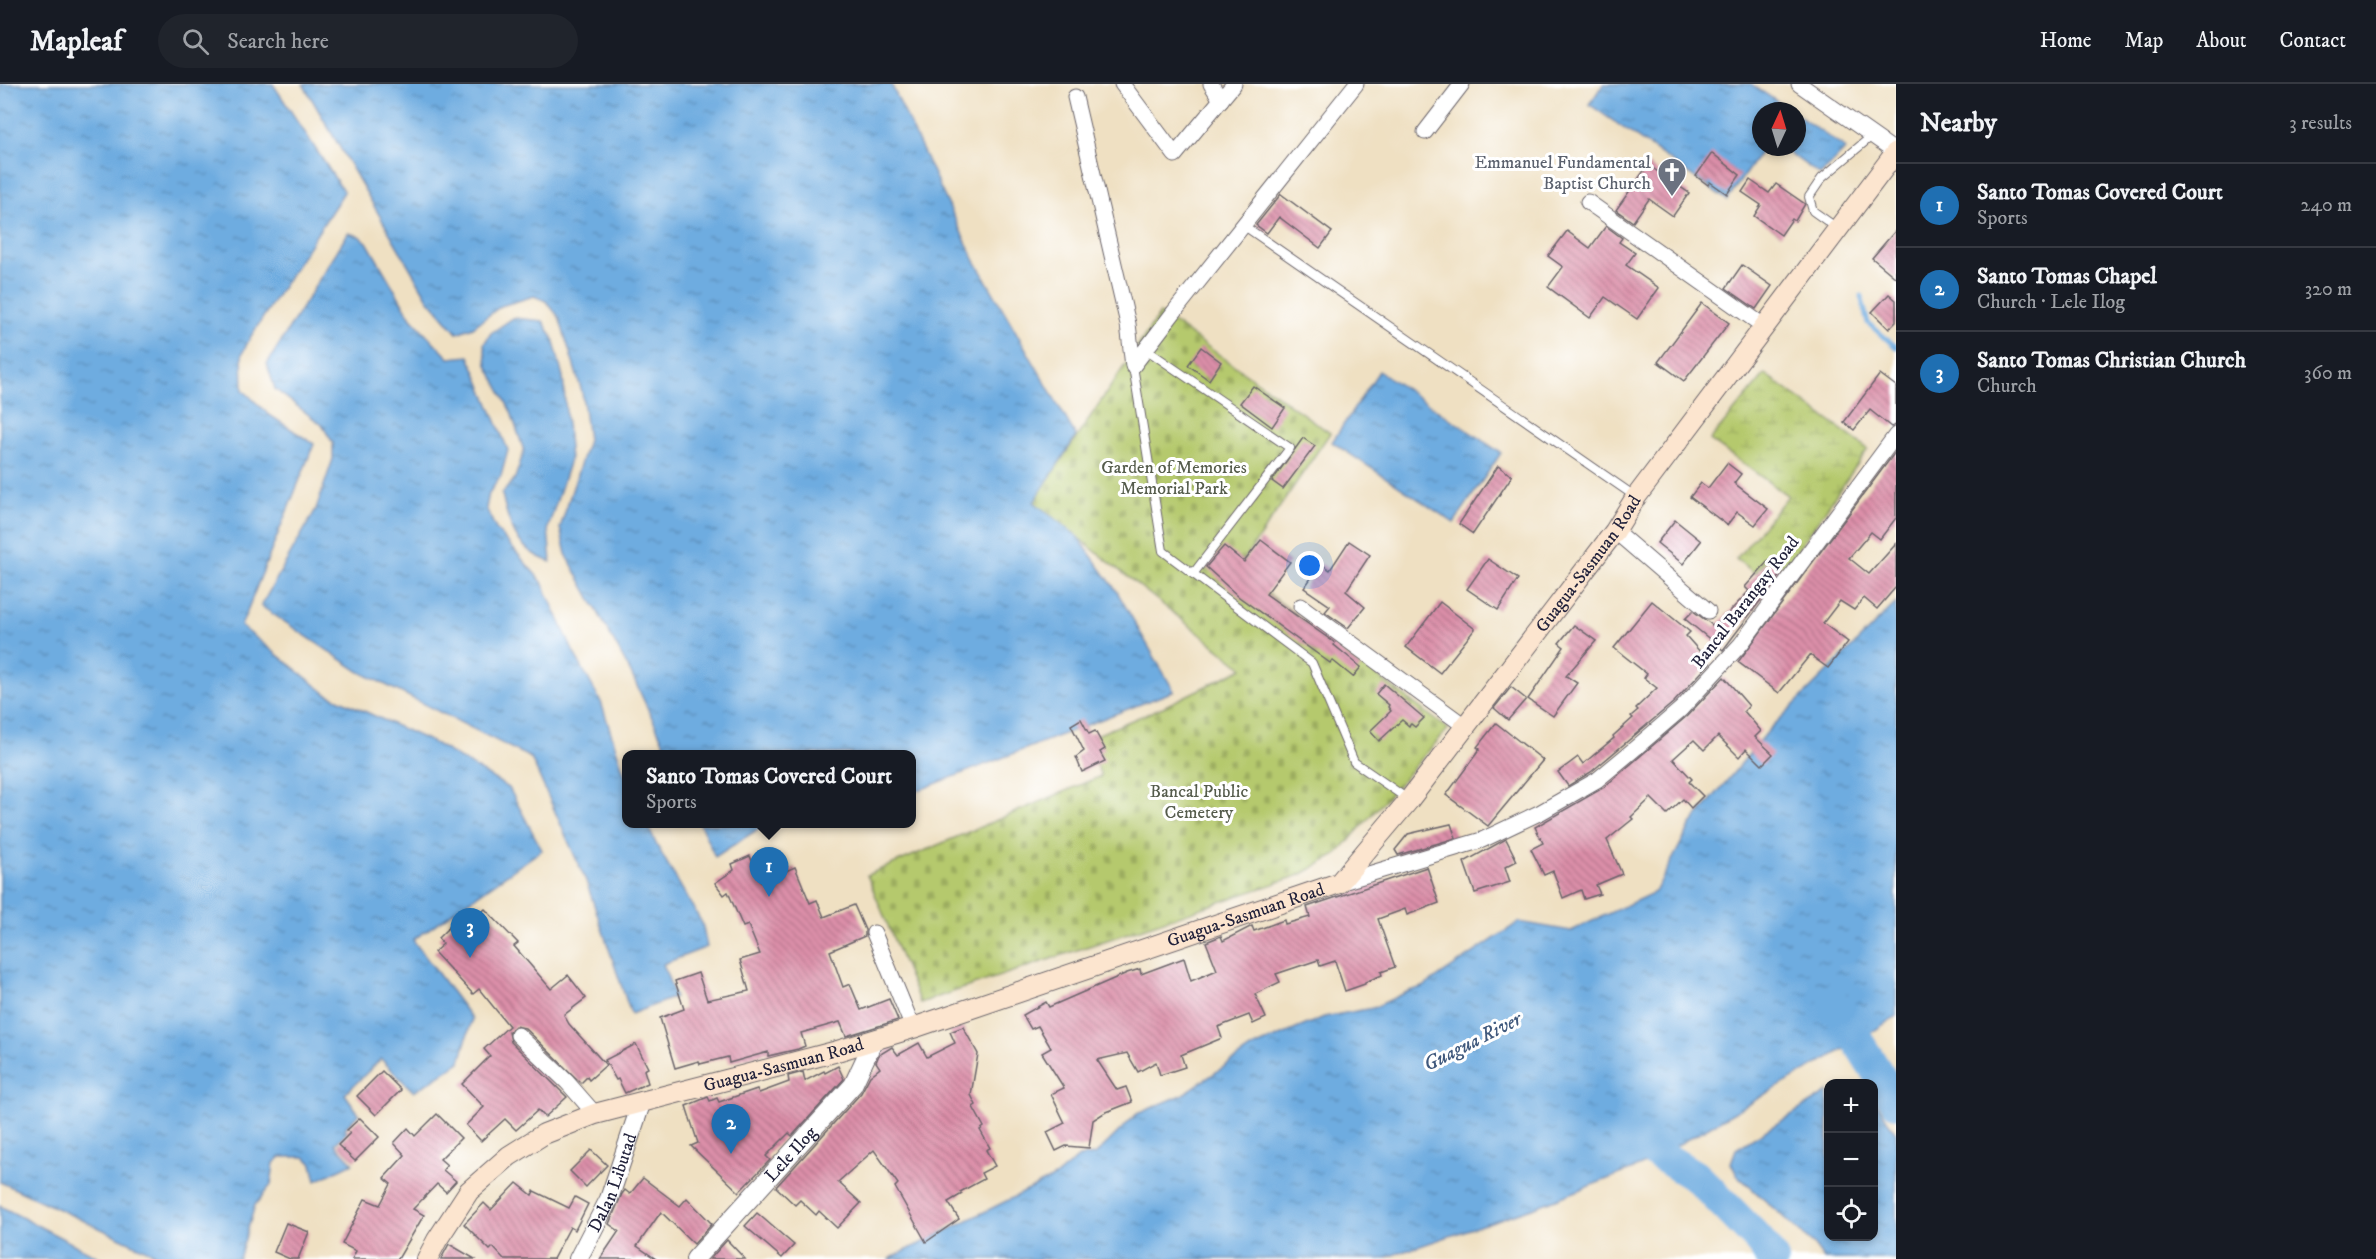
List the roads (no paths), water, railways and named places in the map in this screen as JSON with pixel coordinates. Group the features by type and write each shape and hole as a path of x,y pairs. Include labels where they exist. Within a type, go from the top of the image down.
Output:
{"main road":[{"name":"Guagua-Sasmuan Road","path":"428,1259 437,1240 470,1191 509,1156 544,1134 595,1114 641,1104 913,1028 1339,883 1409,800 1466,727 1614,531 1636,496 1896,152"}],"street":[{"path":"1122,84 1175,154 1234,84"},
{"path":"1211,84 1221,100"},
{"path":"1133,366 1356,84"},
{"path":"1425,132 1462,84"},
{"path":"1799,84 1896,152"},
{"path":"1075,97 1128,324 1133,366"},
{"path":"1588,202 1765,327"},
{"name":"Bancal Barangay Road","path":"1339,883 1446,853 1482,840 1540,812 1597,780 1681,709 1741,644 1896,435"},
{"path":"1614,531 1708,610"},
{"path":"1301,606 1466,727"},
{"path":"874,933 913,1028"},
{"path":"518,1035 567,1082 595,1114"},
{"name":"Lele Ilog","path":"695,1259 853,1085 874,1040"},
{"name":"Dalan Libutad","path":"578,1259 609,1199 641,1104"}],"lane":[{"path":"1838,229 1813,211 1809,197 1822,178 1873,135"},
{"path":"1243,225 1636,496"},
{"path":"1147,350 1290,448 1193,574"},
{"path":"1133,366 1163,550 1312,663 1354,762 1409,800"}],"water":[{"path":"0,84 273,84 344,192 251,336 242,354 243,390 268,414 314,444 241,626 327,694 436,744 509,788 542,850 413,940 472,1019 460,1062 414,1092 381,1059 345,1094 359,1114 345,1128 347,1132 335,1144 353,1163 316,1181 312,1164 305,1157 281,1157 274,1163 271,1185 255,1205 239,1259 166,1259 0,1182"},
{"path":"303,84 891,84 974,259 1076,436 1034,502 1077,536 1116,590 1174,691 916,791 916,750 667,750 630,671 566,554 560,528 588,440 582,392 559,317 546,301 534,296 501,306 473,327 457,333 428,299"},
{"path":"1604,84 1751,84 1778,102 1752,102 1752,156 1758,156 1727,200 1589,104"},
{"path":"1806,121 1846,149 1820,175 1794,156 1806,156"},
{"path":"348,233 359,236 367,242 411,318 449,358 469,356 508,450 501,476 489,493 486,508 496,529 542,582 573,651 601,702 622,767 622,828 649,828 702,923 707,947 663,964 675,997 631,1014 586,881 531,758 360,672 261,606 316,509 333,459 333,443 322,425 275,389 267,364"},
{"path":"513,318 543,321 553,338 563,377 570,460 548,528 551,562 530,551 516,536 502,494 515,478 524,451 511,412 487,365 484,344 491,333"},
{"path":"1379,371 1501,453 1454,523 1332,442"},
{"name":"Guagua River","path":"1896,603 1896,1016 1863,1038 1641,1166 1538,1206 1382,1259 889,1259 1055,1177 1079,1157 1095,1155 1137,1114 1182,1095 1252,1048 1324,1017 1373,1008 1423,987 1519,922 1571,931 1655,892 1692,823 1769,730"},
{"path":"702,828 760,828 715,857"},
{"path":"1824,1094 1824,1241 1878,1241 1878,1106 1896,1133 1896,1259 1824,1259 1813,1244 1737,1175 1731,1163 1736,1149"},
{"path":"0,1206 102,1259 0,1259"}],"waterway":[{"path":"1861,296 1868,323 1896,347"},
{"path":"1834,1004 1896,1102"},
{"path":"1624,1133 1698,1178 1758,1239 1773,1259"}],"place":[{"name":"Emmanuel Fundamental Baptist Church","path":"1672,198"},
{"name":"Santo Tomas Covered Court","path":"769,897"},
{"name":"Santo Tomas Christian Church","path":"470,958"},
{"name":"Santo Tomas Chapel","path":"731,1154"}],"park label":[{"name":"Garden of Memories Memorial Park","path":"1174,478"},
{"name":"Bancal Public Cemetery","path":"1199,801"}]}
